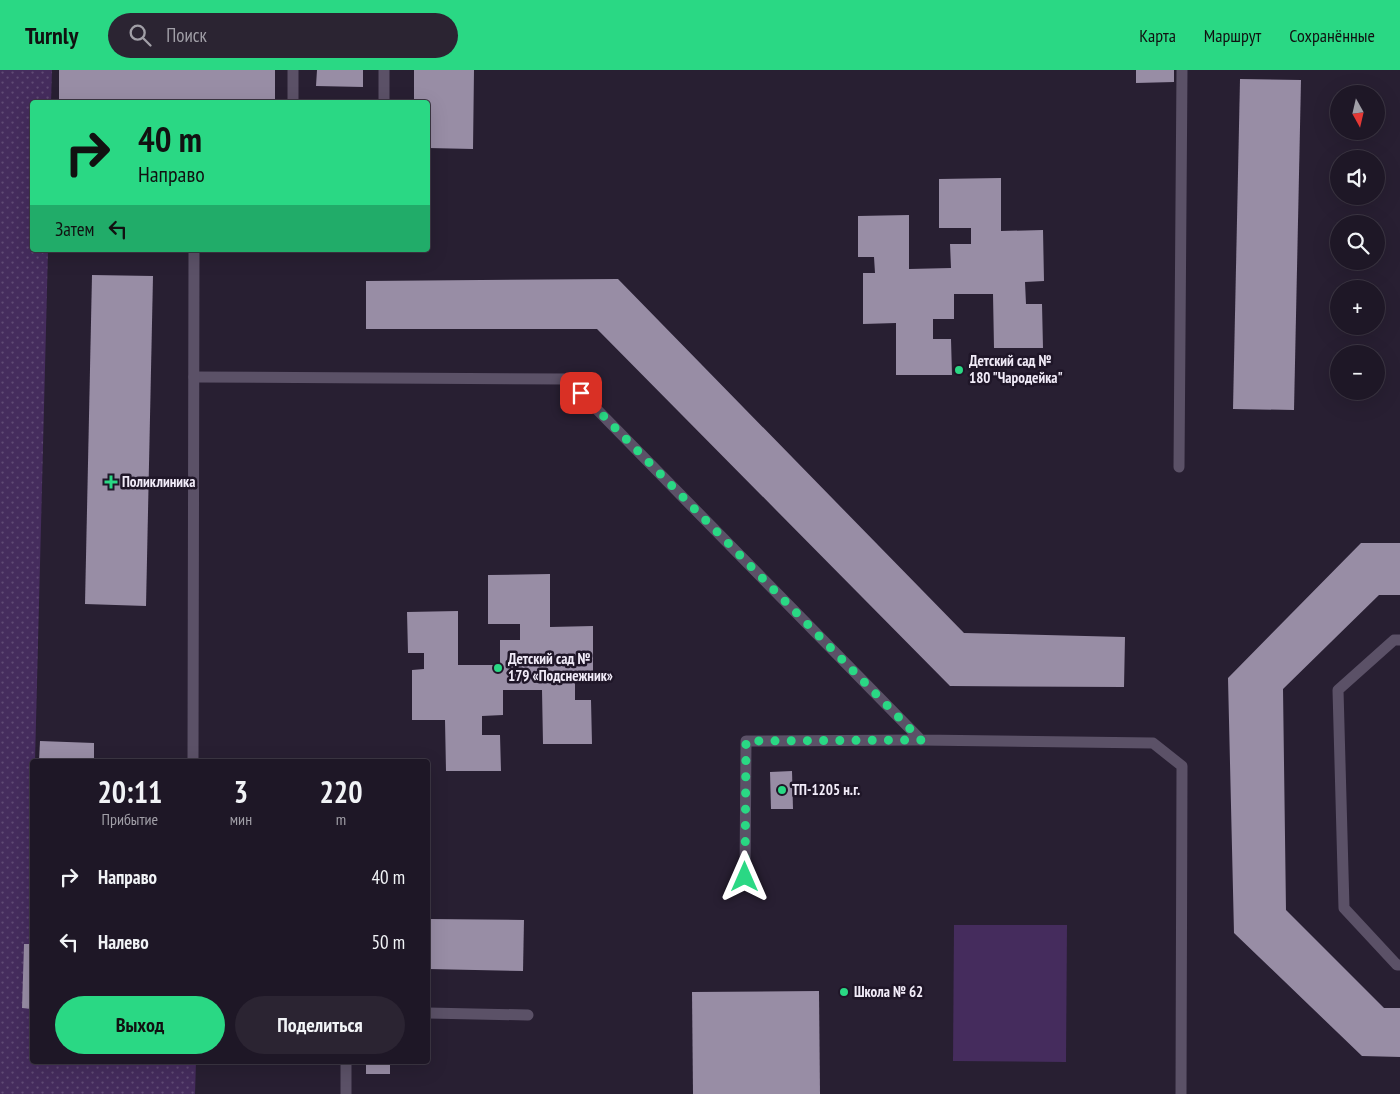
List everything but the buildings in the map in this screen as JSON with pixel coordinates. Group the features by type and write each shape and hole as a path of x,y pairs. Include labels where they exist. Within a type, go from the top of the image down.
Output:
{"lane":[{"path":"293,70 293,100"},
{"path":"384,70 384,100"},
{"path":"1178,467 1182,70"},
{"path":"193,759 194,252"},
{"path":"194,377 567,379 921,740"},
{"path":"1400,640 1394,640 1338,690 1344,908 1397,965 1400,965"},
{"path":"745,877 746,741 921,740 1153,743 1182,766 1181,1094"},
{"path":"430,1013 528,1015"},
{"path":"346,1064 346,1094"}],"shaded area":[{"path":"0,70 52,70 51,100 30,100 30,252 48,252 35,759 30,759 30,1064 196,1064 195,1094 0,1094"},
{"path":"954,925 1067,925 1066,1062 953,1061"}],"place":[{"name":"Детский сад № 180 \"Чародейка\"","path":"959,370"},
{"name":"Поликлиника","path":"111,482"},
{"name":"Детский сад № 179 «Подснежник»","path":"498,668"},
{"name":"ТП-1205 н.г.","path":"782,790"},
{"name":"Школа № 62","path":"844,992"}],"route":[{"path":"581,393 921,740 746,741 745,877"}]}
